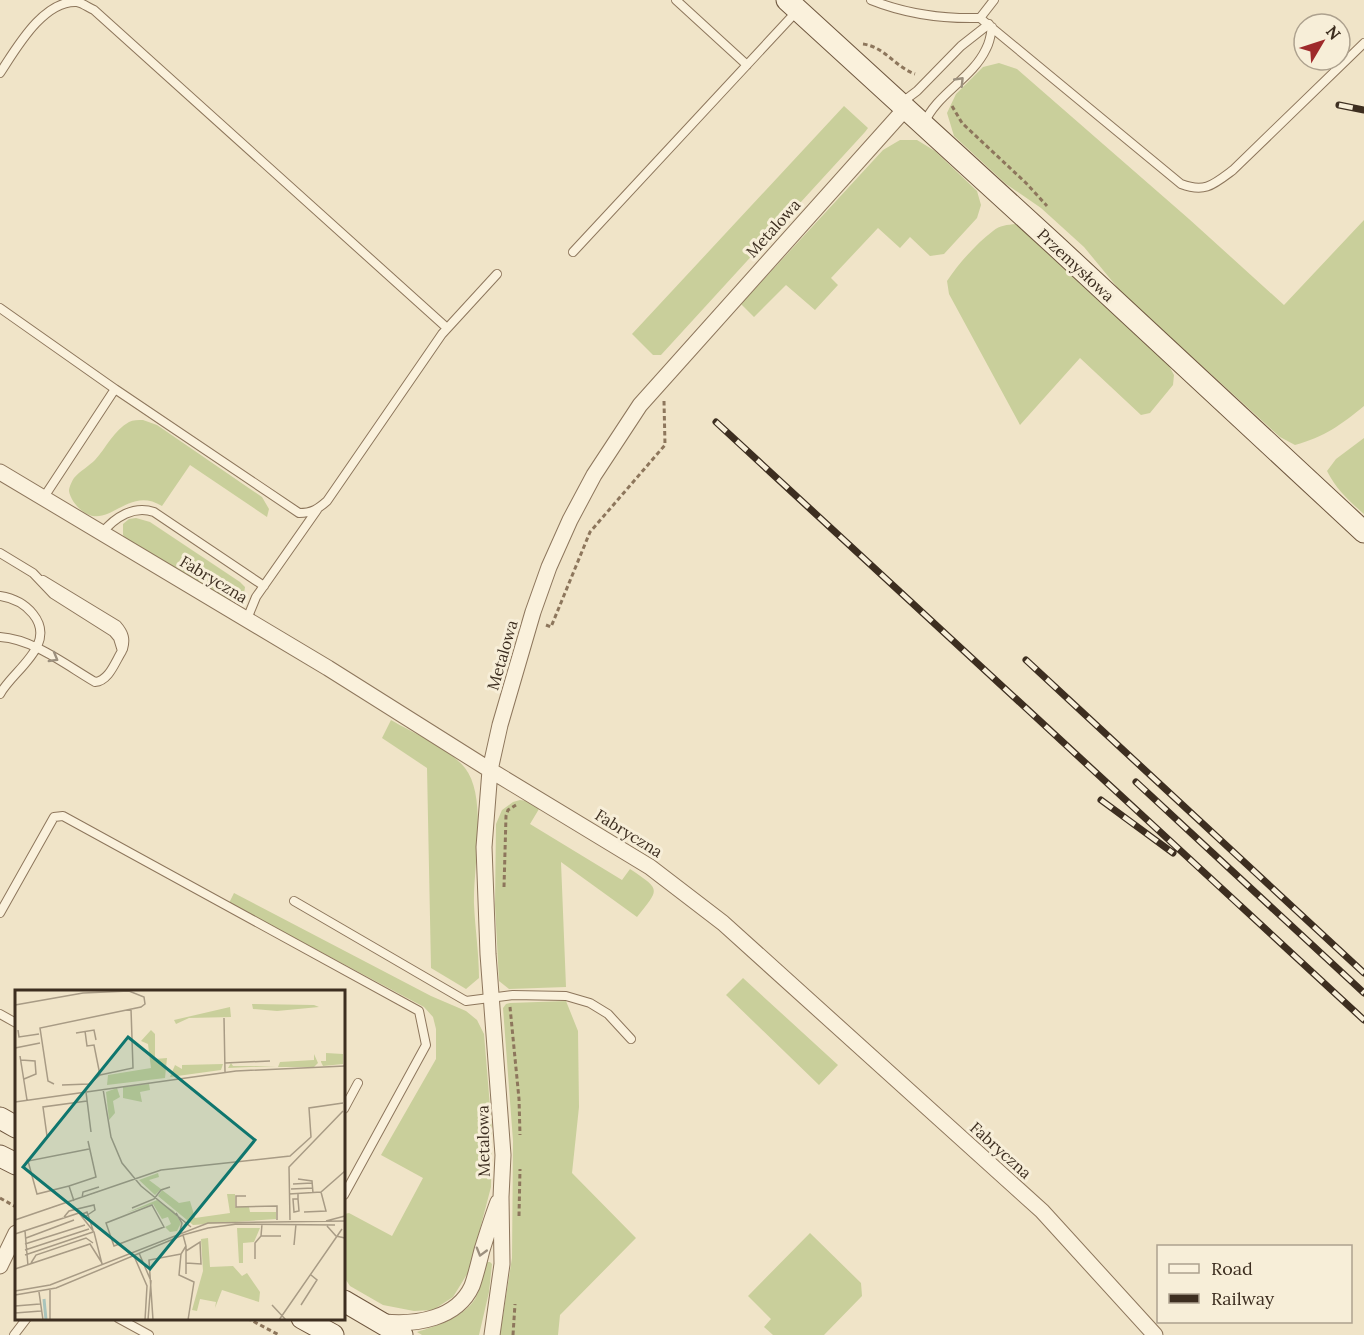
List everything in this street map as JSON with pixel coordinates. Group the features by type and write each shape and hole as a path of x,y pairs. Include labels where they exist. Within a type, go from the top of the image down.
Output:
{"street":[{"name":"Przemysłowa","path":"792,5 1364,532"},
{"name":"Metalowa","path":"492,1335 502,1264 503,1155 488,954 484,847 490,770 500,725 531,620 549,567 570,520 594,475 640,405 902,106"},
{"name":"Fabryczna","path":"0,472 247,619 650,867 723,923 1042,1211 1155,1335"},
{"path":"0,1118 15,1126"},
{"path":"381,1322 414,1323 429,1320 450,1310 461,1301 471,1287 487,1232 501,1197"},
{"path":"0,1266 15,1235"},
{"path":"345,1302 402,1335"},
{"path":"306,1320 333,1335"}],"lane":[{"path":"676,0 747,65"},
{"path":"871,0 899,10 929,16 980,18 1180,184 1197,190 1216,183 1233,170 1364,43"},
{"path":"980,18 994,0"},
{"path":"0,73 30,28 46,12 62,3 78,2 94,10 447,328"},
{"path":"573,252 747,65 792,5"},
{"path":"902,106 961,46 990,26"},
{"path":"924,126 935,107 978,63 988,46 990,26"},
{"path":"247,619 256,597 319,508 327,501 447,328 497,274"},
{"path":"0,308 299,513 309,513 319,508"},
{"path":"44,497 115,389"},
{"path":"102,533 109,525 132,510 144,509 154,512 264,586"},
{"path":"0,553 33,573 53,594 113,632 122,651 106,678 95,682 36,648 13,638 0,637"},
{"path":"0,596 20,602 30,609 36,617 41,633 36,648 23,668 12,677 0,694"},
{"path":"0,913 54,817 63,816 419,1011 426,1045 345,1193"},
{"path":"294,902 466,1001 509,996 566,996 590,1003 608,1014 631,1039"},
{"path":"0,1014 15,1022"},
{"path":"345,1107 358,1083"},
{"path":"15,1335 26,1320"},
{"path":"122,1320 149,1335"}],"path":[{"path":"864,44 880,48 903,70 920,76"},
{"path":"954,108 962,123 1047,206"},
{"path":"531,620 551,627 590,532 665,445 664,401"},
{"path":"503,894 508,810 518,803 525,802 533,807 538,799"},
{"path":"509,996 519,1099 520,1144"},
{"path":"519,1223 520,1167"},
{"path":"0,1198 15,1206"},
{"path":"513,1335 515,1302"},
{"path":"251,1320 279,1335"}],"green space":[{"path":"999,63 1017,69 1284,305 1364,220 1364,406 1332,430 1305,442 1295,445 1280,437 1122,293 1084,247 1041,208 1006,184 954,136 947,113 956,94 983,67"},
{"path":"844,106 868,128 865,132 661,355 653,355 632,334"},
{"path":"900,140 917,140 935,151 977,191 981,205 977,218 944,254 930,256 910,237 900,248 878,228 831,278 838,285 815,310 786,285 754,317 741,304 883,150"},
{"path":"1016,224 1169,366 1174,375 1173,385 1150,413 1141,415 1080,358 1020,425 949,294 947,281 968,254 987,236 998,228"},
{"path":"143,420 157,425 262,497 269,509 267,517 190,465 162,506 150,501 138,501 100,516 91,516 81,510 69,491 74,478 95,460 124,425 132,421"},
{"path":"1364,438 1364,514 1343,494 1327,471 1336,459"},
{"path":"136,518 150,522 240,582 245,587 244,594 231,601 131,544 123,535 123,524 129,519"},
{"path":"391,720 450,754 465,768 472,781 478,814 474,904 479,978 466,989 431,968 427,768 382,738"},
{"path":"520,800 527,801 539,809 530,824 622,880 630,869 647,881 654,890 650,900 637,917 561,862 566,987 509,989 499,981 495,905 496,824 502,810"},
{"path":"234,893 431,996 466,1011 477,1020 484,1034 492,1131 491,1187 469,1271 453,1297 433,1310 414,1311 383,1305 350,1286 345,1278 345,1214 349,1213 392,1236 423,1178 381,1155 436,1059 436,1029 433,1017 424,1007 229,903"},
{"path":"743,978 838,1065 819,1085 726,995"},
{"path":"566,1001 578,1031 579,1107 572,1173 636,1238 560,1315 558,1335 500,1335 512,1258 513,1141 503,1008 510,1003"},
{"path":"810,1233 861,1283 862,1296 824,1335 773,1335 764,1327 771,1319 748,1296"},
{"path":"487,1262 492,1264 489,1292 479,1335 422,1335 417,1332 449,1320 470,1306 479,1290"}],"railway":[{"path":"1339,105 1364,110"},
{"path":"716,422 1364,1020"},
{"path":"1026,660 1364,973"},
{"path":"1136,782 1364,993"},
{"path":"1101,800 1173,853"}]}
